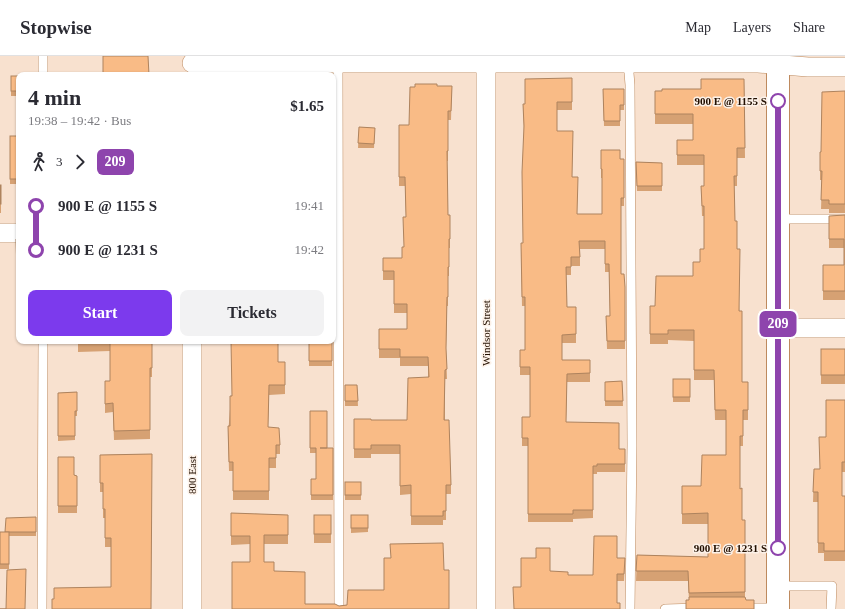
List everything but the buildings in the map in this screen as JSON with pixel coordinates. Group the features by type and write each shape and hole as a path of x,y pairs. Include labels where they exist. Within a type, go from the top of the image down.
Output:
{"street":[{"name":"Windsor Street","path":"486,59 486,609"},
{"path":"192,65 338,60 628,59 758,63 778,60 808,67 845,67"},
{"path":"778,60 778,608"},
{"path":"0,233 16,233"},
{"path":"778,328 845,328"},
{"name":"800 East","path":"192,344 192,609"}],"lane":[{"path":"43,56 43,72"},
{"path":"628,59 630,85 632,445 630,609"},
{"path":"338,60 339,609"},
{"path":"778,219 845,219"},
{"path":"42,609 43,344"},
{"path":"778,586 832,586 831,609"},
{"path":"665,609 710,608"},
{"path":"733,608 778,608"}],"bus line":[{"name":"209","path":"778,101 778,548"}],"place":[{"name":"900 E @ 1155 S","path":"778,101"},
{"name":"900 E @ 1231 S","path":"778,548"}]}
